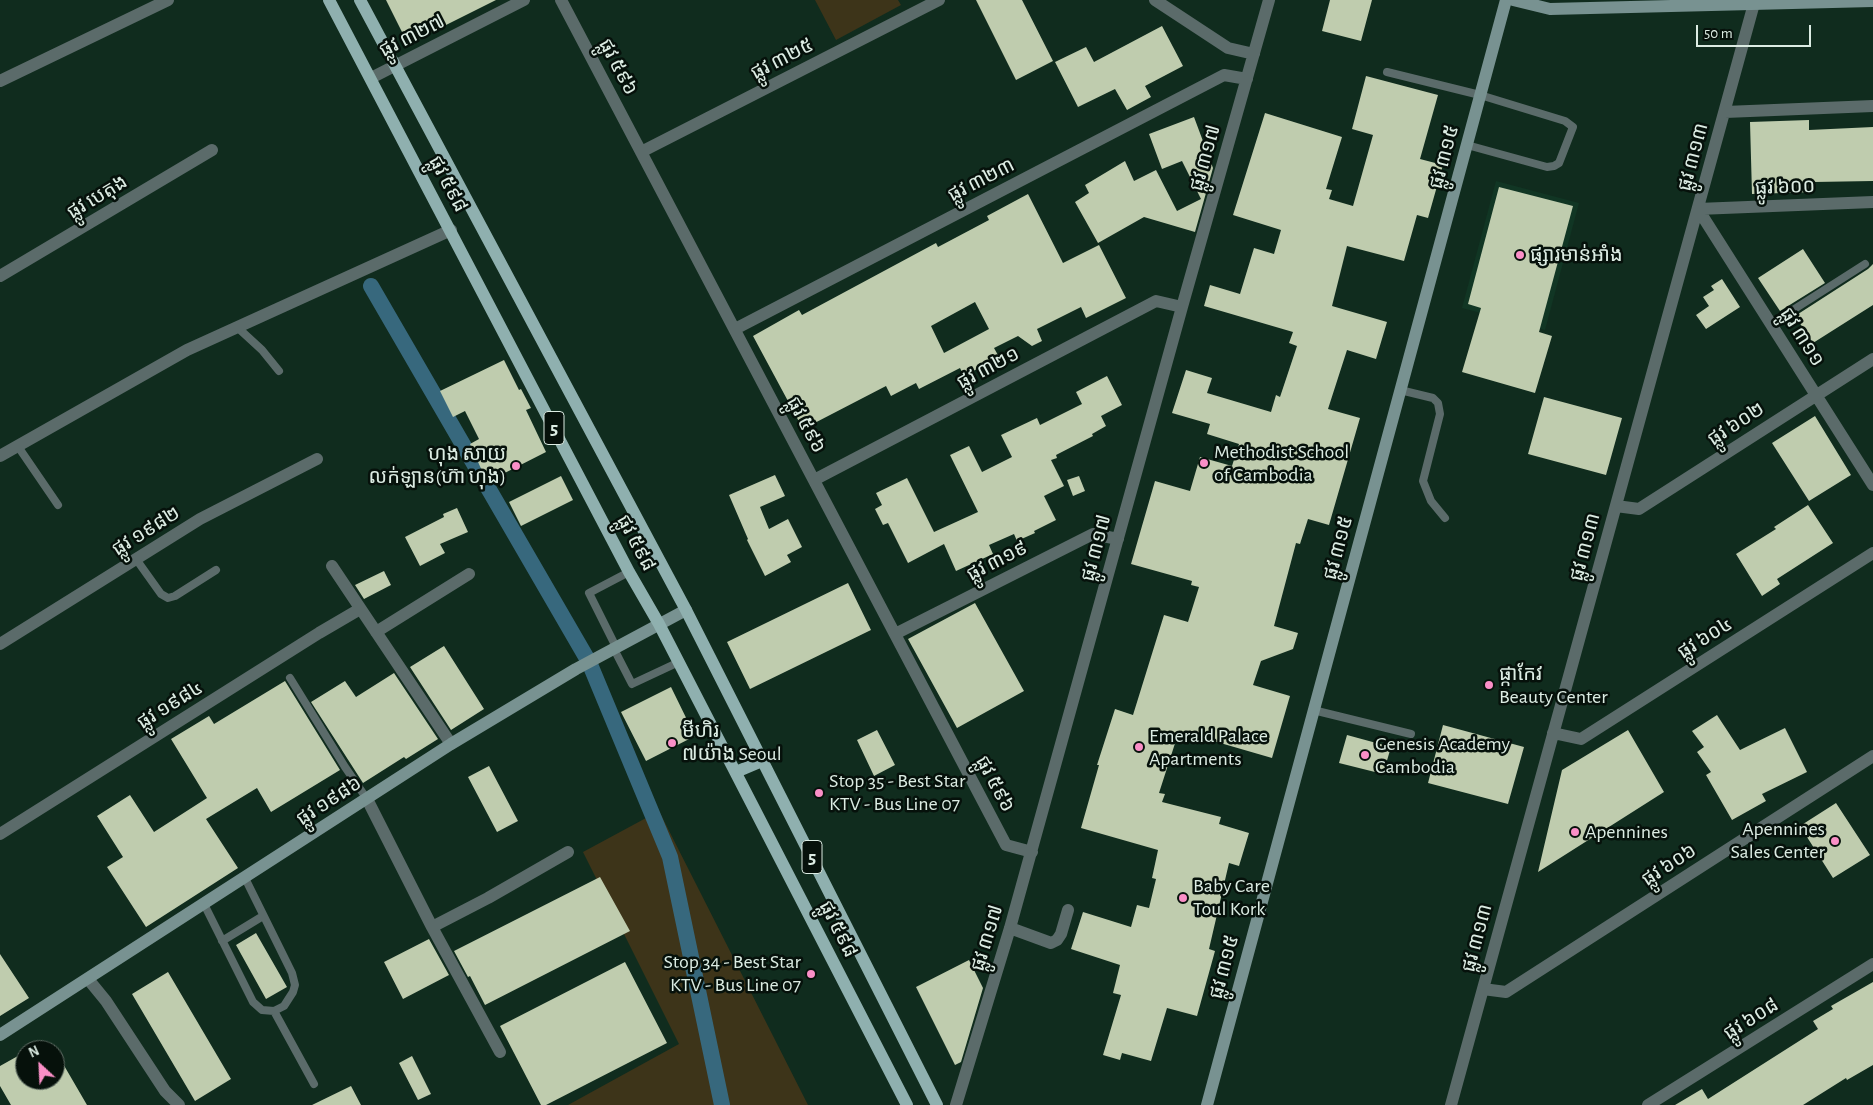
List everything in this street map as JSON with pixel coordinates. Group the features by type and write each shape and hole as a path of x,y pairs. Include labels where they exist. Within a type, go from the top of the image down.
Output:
{"main road":[{"name":"ផ្លូវ ៥៩៨","path":"330,0 629,572 660,624 907,1105"},
{"name":"ផ្លូវ ៥៩៨","path":"360,0 686,610 937,1105"},
{"path":"736,772 762,760"}],"street":[{"path":"0,82 168,0"},
{"name":"ផ្លូវ ៣២៧","path":"371,78 524,0"},
{"name":"ផ្លូវ ៥៩៦","path":"561,0 1006,844 1032,852"},
{"name":"ផ្លូវ ៣២៥","path":"641,152 939,0"},
{"path":"1155,0 1228,48 1254,54"},
{"name":"ផ្លូវ ៣១៧","path":"956,1105 1032,852 1182,307 1269,0"},
{"name":"ផ្លូវ ៣១៥","path":"1206,1105 1506,0"},
{"path":"1513,0 1550,9 1755,2 1873,1"},
{"name":"ផ្លូវ ៣១៣","path":"1451,1105 1755,2"},
{"name":"ផ្លូវ ៣២៣","path":"734,329 1224,75 1247,79"},
{"path":"1725,112 1873,106"},
{"name":"ផ្លូវ បេតុង","path":"0,276 212,150"},
{"name":"ផ្លូវ ៦០០","path":"1698,208 1873,202"},
{"name":"ផ្លូវ ៣១១","path":"1698,208 1873,486"},
{"path":"0,456 187,350 451,230"},
{"name":"ផ្លូវ ៣២១","path":"814,480 1156,301 1182,307"},
{"name":"ផ្លូវ ៦០២","path":"1616,506 1639,509 1873,359"},
{"name":"ផ្លូវ ១៩៨២","path":"0,644 200,519 317,459"},
{"name":"ផ្លូវ ៣១៩","path":"895,634 1094,534 1118,538"},
{"name":"ផ្លូវ ៦០៤","path":"1553,733 1581,739 1873,553"},
{"path":"332,566 451,744"},
{"path":"376,632 469,574"},
{"name":"ផ្លូវ ១៩៨៤","path":"0,834 360,608"},
{"name":"ផ្លូវ ១៩៨៦","path":"0,1035 451,744 576,669 686,610"},
{"name":"ផ្លូវ ៦០៦","path":"1483,989 1506,992 1873,756"},
{"path":"367,799 432,927 500,1052"},
{"path":"432,927 488,898 568,852"},
{"path":"1010,928 1051,943 1057,940 1061,934 1068,910"},
{"name":"ផ្លូវ ៦០៨","path":"1648,1105 1873,964"},
{"path":"88,979 106,1001 165,1090 179,1105"}],"lane":[{"path":"1387,72 1480,95 1565,121 1573,127 1559,163 1554,166 1547,167 1467,145"},
{"path":"1771,324 1866,264"},
{"path":"237,327 262,350 279,371"},
{"path":"1400,390 1433,398 1438,403 1440,414 1423,481 1431,501 1445,518"},
{"path":"17,445 58,505"},
{"path":"136,559 161,594 168,598 175,596 216,570"},
{"path":"629,572 589,593 611,650 632,684 679,662"},
{"path":"290,678 367,799"},
{"path":"1313,710 1411,734"},
{"path":"204,904 253,1002 262,1010 274,1011 284,1006 290,999 295,985 292,973 245,878"},
{"path":"222,941 264,916"},
{"path":"274,1011 314,1084"}],"shaded area":[{"path":"815,0 898,0 901,5 836,40"},
{"name":"ផ្សារមាន់អាំង","path":"1496,181 1579,203 1545,330 1462,308"},
{"path":"659,811 808,1105 568,1105 679,1044 583,852"}],"building":[{"path":"386,0 496,0 408,44"},
{"path":"976,0 1022,0 1053,61 1016,80"},
{"path":"1330,0 1372,0 1361,41 1322,31"},
{"path":"1162,26 1183,66 1145,86 1151,97 1127,110 1115,89 1078,107 1055,62 1086,47 1094,62"},
{"path":"1366,76 1438,95 1420,159 1443,165 1428,218 1417,215 1404,261 1347,246 1332,306 1387,322 1376,359 1347,350 1328,409 1360,418 1329,525 1308,519 1300,544 1296,543 1274,626 1298,633 1293,649 1261,661 1253,685 1290,696 1272,758 1179,731 1159,793 1165,794 1162,802 1221,817 1219,824 1249,833 1239,866 1229,863 1209,949 1215,951 1197,1016 1167,1008 1151,1061 1122,1053 1120,1060 1103,1055 1121,995 1113,993 1120,965 1071,949 1083,912 1131,927 1137,905 1149,908 1156,879 1152,878 1158,850 1081,828 1099,765 1097,765 1115,709 1133,715 1164,615 1188,622 1199,587 1191,585 1192,581 1131,564 1155,481 1190,491 1200,457 1232,466 1239,444 1207,434 1210,424 1172,413 1186,370 1212,378 1207,393 1271,412 1276,395 1280,397 1297,346 1289,343 1293,332 1204,306 1210,285 1240,294 1254,248 1274,254 1281,230 1233,215 1265,113 1342,137 1326,189 1332,190 1329,199 1353,206 1373,135 1352,129"},
{"path":"1194,117 1213,168 1195,232 1144,217 1098,243 1075,202 1089,193 1085,185 1125,161 1134,181 1156,170 1177,211 1201,199 1182,161 1162,169 1149,134"},
{"path":"1809,120 1809,130 1873,127 1873,181 1814,182 1814,192 1752,194 1750,122"},
{"name":"ផ្សារមាន់អាំង","path":"1499,187 1573,206 1539,332 1552,336 1535,393 1462,372 1481,308 1468,304"},
{"path":"1028,194 1063,263 1099,245 1126,298 1086,318 1081,307 1037,329 1042,341 1032,346 1018,336 994,348 999,357 964,376 960,368 919,389 916,383 891,396 886,386 803,429 753,336 799,310 802,315 936,243 938,247 989,220 987,216","holes":["975,302 989,329 944,353 931,326"]},
{"path":"1803,249 1825,283 1780,311 1758,278"},
{"path":"1873,264 1873,305 1813,343 1795,316"},
{"path":"1722,279 1740,307 1706,329 1696,315 1709,306 1703,297 1714,290 1711,286"},
{"path":"504,360 519,390 521,389 531,408 526,410 546,452 487,482 470,444 479,439 465,411 453,417 440,391"},
{"path":"1107,376 1122,405 1101,416 1106,426 1092,434 1093,436 1056,455 1057,458 1051,460 1064,486 1044,496 1056,520 1017,541 1014,534 989,545 993,554 956,571 944,544 908,563 888,523 883,525 875,509 882,505 876,493 907,478 934,532 978,512 950,455 969,446 982,472 1012,457 1001,435 1037,418 1040,425 1082,404 1076,392"},
{"path":"1544,397 1622,418 1606,475 1528,454"},
{"path":"1815,416 1851,475 1809,501 1772,443"},
{"path":"775,475 785,496 760,507 769,529 788,519 802,547 787,555 791,562 765,576 747,540 729,495"},
{"path":"561,476 573,500 521,526 509,502"},
{"path":"1079,476 1085,491 1073,496 1067,480"},
{"path":"1808,505 1833,543 1777,579 1780,584 1762,596 1736,554 1776,529 1774,527"},
{"path":"457,508 468,532 440,544 445,553 420,566 405,537 444,517 443,514"},
{"path":"384,571 391,585 364,599 355,585"},
{"path":"848,583 871,630 750,689 727,642"},
{"path":"975,603 1024,691 957,728 908,639"},
{"path":"444,646 484,709 451,730 410,667"},
{"path":"394,673 438,739 406,759 404,757 363,783 311,702 345,681 356,697"},
{"path":"285,681 340,770 271,812 257,788 206,819 238,868 146,927 107,867 123,857 97,816 130,795 154,832 207,798 171,739 209,716 214,724"},
{"path":"671,687 695,736 646,761 621,712"},
{"path":"1717,715 1740,750 1785,728 1807,772 1762,794 1766,801 1732,820 1706,775 1711,772 1697,752 1704,747 1692,731"},
{"path":"1443,725 1524,747 1508,804 1428,783"},
{"path":"877,730 895,765 874,776 857,740"},
{"name":"Apennines","path":"1628,730 1664,792 1538,872 1562,770"},
{"name":"Genesis Academy Cambodia","path":"1347,735 1391,747 1383,774 1339,763"},
{"path":"489,766 518,821 497,832 468,777"},
{"name":"Apennines Sales Center","path":"1836,803 1870,855 1833,878 1800,826"},
{"path":"600,877 630,931 485,1005 454,951"},
{"path":"256,933 287,987 266,999 236,945"},
{"path":"429,939 449,975 403,999 384,962"},
{"path":"0,954 29,998 0,1016"},
{"path":"969,960 983,988 961,1062 955,1065 916,987"},
{"path":"625,962 667,1043 546,1105 541,1105 500,1026"},
{"path":"168,972 231,1079 195,1101 132,994"},
{"path":"1873,982 1873,1065 1847,1080 1846,1078 1803,1105 1675,1105 1702,1089 1708,1099 1818,1029 1813,1021 1833,1009 1831,1006"},
{"path":"412,1056 431,1094 418,1100 399,1063"},
{"path":"15,1058 15,1090 65,1090 65,1067 87,1105 11,1105 0,1086 0,1066"},
{"path":"351,1086 361,1105 312,1105"}],"waterway":[{"path":"371,286 589,662 670,857 722,1105"}],"place":[{"name":"ផ្សារមាន់អាំង","path":"1520,255"},
{"name":"Methodist School of Cambodia","path":"1204,463"},
{"name":"ហុង សាយ លក់ឡាន(ហ៊ា ហុង)","path":"516,466"},
{"name":"ផ្កាកែវ Beauty Center","path":"1489,685"},
{"name":"មីហិរ ៧យ៉ាង Seoul","path":"672,743"},
{"name":"Emerald Palace Apartments","path":"1139,747"},
{"name":"Genesis Academy Cambodia","path":"1365,755"},
{"name":"Stop 35 - Best Star KTV - Bus Line 07","path":"819,793"},
{"name":"Apennines","path":"1575,832"},
{"name":"Apennines Sales Center","path":"1835,841"},
{"name":"Baby Care Toul Kork","path":"1183,898"},
{"name":"Stop 34 - Best Star KTV - Bus Line 07","path":"811,974"}]}
